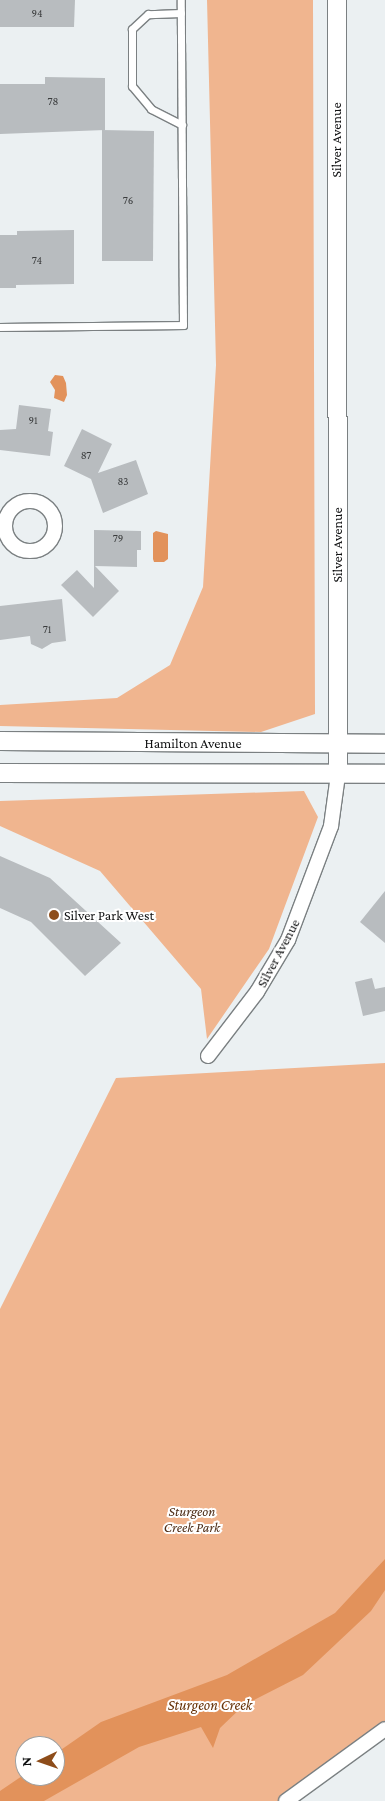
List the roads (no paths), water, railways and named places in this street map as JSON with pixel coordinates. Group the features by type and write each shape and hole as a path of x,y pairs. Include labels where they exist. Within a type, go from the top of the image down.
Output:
{"street":[{"name":"Silver Avenue","path":"208,1056 261,985 288,940 331,826 338,775 337,0"},
{"name":"Hamilton Avenue","path":"0,741 385,744"},
{"path":"0,773 385,774"},
{"path":"286,1801 385,1729"}],"lane":[{"path":"0,327 183,325 181,0"},
{"path":"181,13 148,14 132,29 132,86 151,109 182,125"}],"water":[{"path":"55,375 63,376 66,383 67,395 64,402 54,398 55,390 50,382"},
{"path":"156,531 168,534 168,559 164,562 154,562 153,559 153,533"},
{"name":"Sturgeon Creek","path":"385,1559 385,1590 371,1611 303,1675 244,1705 220,1728 213,1748 201,1727 139,1747 44,1801 0,1801 0,1791 15,1781 15,1786 65,1786 65,1747 101,1722 227,1675 335,1613"}],"place":[{"name":"Silver Park West","path":"54,915"}],"park label":[{"name":"Sturgeon Creek Park","path":"192,1519"}]}
